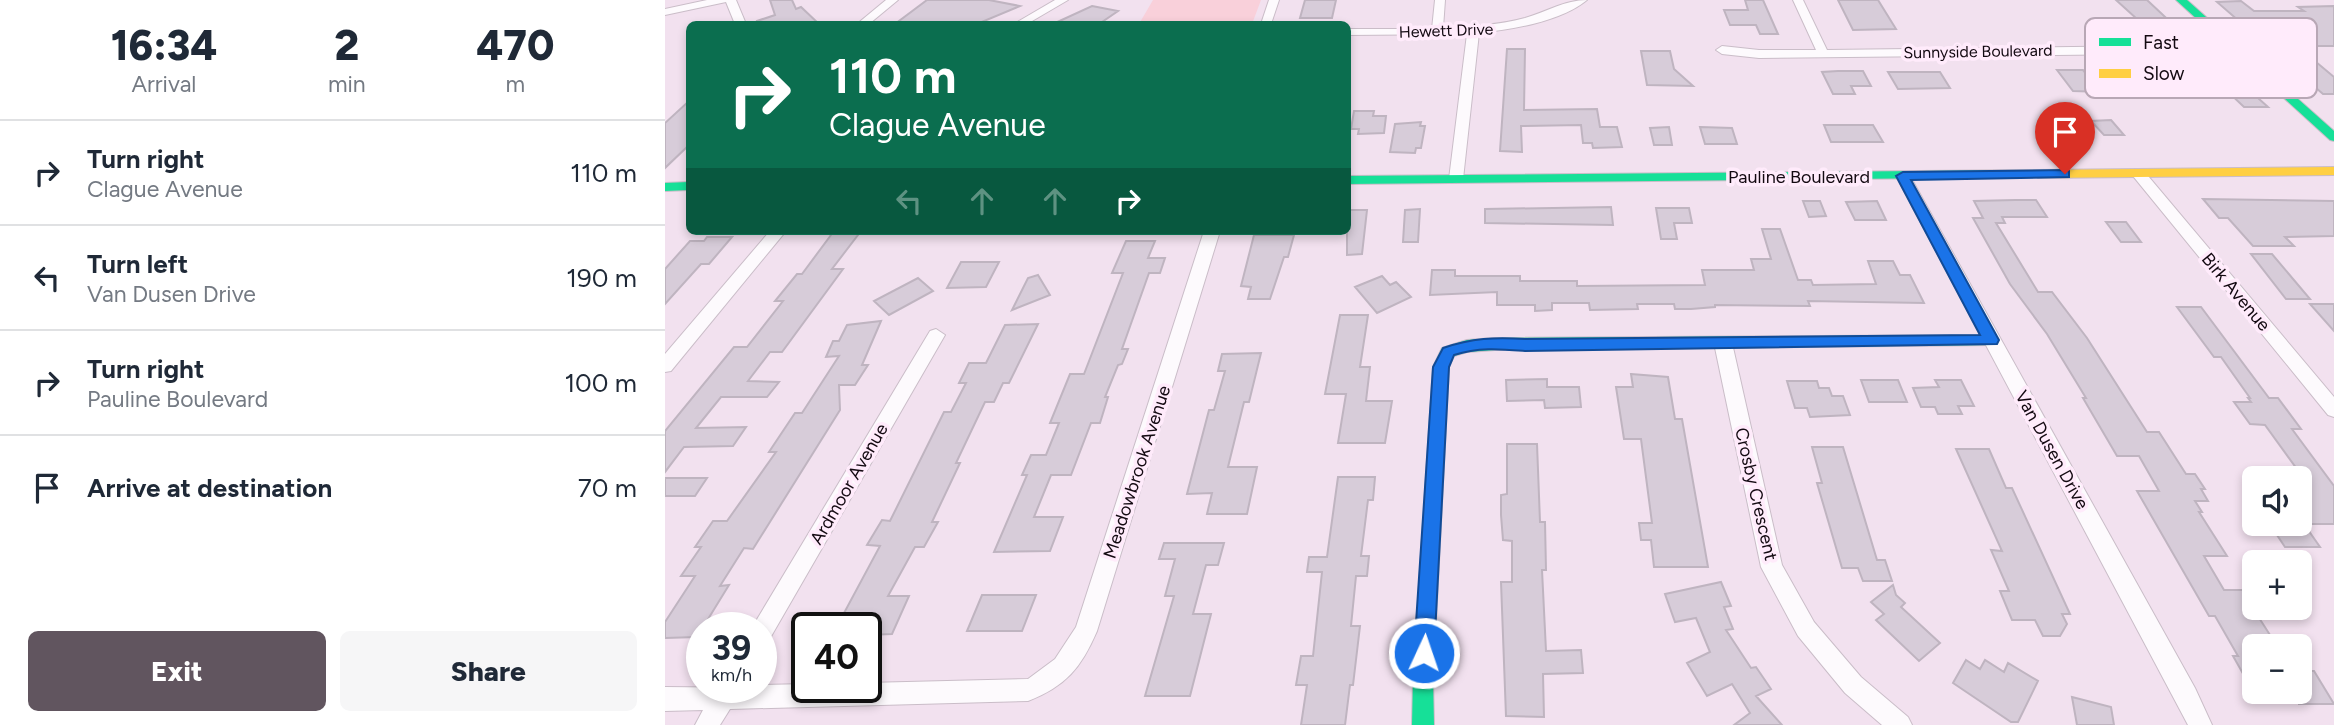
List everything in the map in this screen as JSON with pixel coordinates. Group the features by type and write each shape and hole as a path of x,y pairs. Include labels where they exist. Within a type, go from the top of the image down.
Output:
{"street":[{"path":"665,12 723,0"},
{"path":"731,0 739,21"},
{"path":"866,21 893,0"},
{"path":"1025,21 1063,0"},
{"path":"1267,21 1274,0"},
{"path":"1437,32 1440,0"},
{"name":"Hewett Drive","path":"1351,32 1473,31 1518,25 1582,0"},
{"path":"1797,0 1823,53"},
{"path":"2181,0 2201,18"},
{"path":"1456,179 1473,31"},
{"name":"Sunnyside Boulevard","path":"1721,50 1759,54 2085,50"},
{"path":"2291,98 2334,137"},
{"name":"Pauline Boulevard","path":"1351,180 2334,171"},
{"name":"Birk Avenue","path":"2138,173 2334,411"},
{"name":"Van Dusen Drive","path":"1903,176 2187,696 2200,725"},
{"path":"665,187 686,184"},
{"path":"665,366 775,235"},
{"name":"Meadowbrook Avenue","path":"777,692 1028,690 1049,683 1065,667 1086,631 1211,235"},
{"name":"Ardmoor Avenue","path":"773,612 936,335"},
{"path":"1423,725 1423,679 1441,367 1448,352 1472,344 1496,343 1525,345 1991,340"},
{"name":"Crosby Crescent","path":"1723,343 1772,567 1806,629 1853,685 1900,725"},
{"path":"665,699 686,697"},
{"path":"708,725 720,703"}],"shaded area":[{"path":"1153,0 1261,0 1253,21 1141,21"}],"building":[{"path":"770,0 792,0 796,9 801,7 816,21 757,21 775,15"},
{"path":"927,0 989,0 1020,6 984,21 899,21"},
{"path":"1305,0 1336,0 1332,18 1300,18"},
{"path":"1745,0 1763,0 1778,34 1760,34 1756,25 1730,25 1724,10 1748,10"},
{"path":"1838,0 1878,0 1896,29 1853,30"},
{"path":"2116,0 2147,0 2166,18 2136,18"},
{"path":"2241,1 2254,11 2304,11 2298,7 2334,6 2334,46 2317,46 2317,18 2235,18 2217,2"},
{"path":"1092,6 1118,11 1103,21 1060,21"},
{"path":"1507,49 1525,49 1524,110 1597,109 1600,127 1617,127 1622,147 1593,148 1592,143 1583,143 1581,125 1521,126 1522,152 1500,151"},
{"path":"1641,51 1670,51 1674,69 1693,86 1647,85"},
{"path":"2317,63 2334,77 2334,94 2323,94 2317,89"},
{"path":"2057,70 2083,70 2085,72 2085,91 2073,91"},
{"path":"1863,71 1871,86 1851,86 1855,94 1833,94 1822,72"},
{"path":"1888,72 1940,72 1950,88 1898,89"},
{"path":"2235,98 2258,98 2268,107 2244,107"},
{"path":"686,104 686,148 665,168 665,123"},
{"path":"1354,111 1374,111 1373,116 1386,116 1384,133 1358,134 1359,129 1351,129"},
{"path":"2111,120 2124,135 2104,135 2091,121"},
{"path":"1421,122 1420,126 1425,126 1421,148 1416,148 1415,153 1390,152 1395,124"},
{"path":"1824,125 1873,125 1883,142 1831,142"},
{"path":"1669,127 1672,145 1654,145 1650,128"},
{"path":"1700,127 1732,128 1737,144 1705,144"},
{"path":"2203,199 2334,201 2334,236 2285,237 2294,246 2253,246 2228,218 2219,218"},
{"path":"2036,200 2047,217 2002,217 2005,223 1996,223 2038,292 2052,292 2087,338 2147,432 2159,432 2186,474 2195,474 2205,489 2201,489 2208,501 2195,501 2227,556 2204,556 2224,590 2242,590 2242,620 2260,620 2269,634 2242,634 2242,672 2233,656 2238,656 2215,616 2209,616 2137,491 2159,491 2139,456 2117,456 2047,334 2010,284 1973,218 1983,218 1974,201"},
{"path":"1803,201 1820,201 1826,216 1809,217"},
{"path":"1877,201 1886,220 1855,220 1846,202"},
{"path":"1611,207 1613,225 1485,223 1485,209"},
{"path":"1656,208 1689,208 1692,223 1674,223 1677,239 1661,239"},
{"path":"1420,209 1418,242 1403,242 1405,210"},
{"path":"1351,210 1367,210 1362,254 1347,255 1347,235 1351,235"},
{"path":"2106,222 2126,222 2141,242 2121,242"},
{"path":"1762,229 1780,229 1798,280 1811,280 1813,285 1876,284 1868,261 1893,261 1900,275 1910,275 1924,303 1808,301 1810,306 1715,305 1691,309 1675,309 1674,304 1637,304 1638,309 1590,310 1589,303 1552,303 1552,310 1535,311 1535,305 1497,305 1497,292 1430,295 1432,270 1455,270 1455,276 1520,276 1520,281 1577,281 1577,286 1705,285 1702,270 1754,270 1751,259 1771,259"},
{"path":"831,235 858,235 832,269 843,269 782,352 770,352 748,381 779,382 767,397 721,397 696,428 746,427 733,446 684,447 665,472 665,431 734,347 747,347 783,301 775,301 797,274 802,274"},
{"path":"1254,235 1294,235 1288,257 1284,257 1270,299 1248,299 1251,287 1241,286"},
{"path":"707,237 732,237 709,264 701,264 665,304 665,269 690,241 704,241"},
{"path":"1126,241 1155,241 1148,258 1165,258 1160,273 1149,273 1122,349 1128,349 1122,364 1118,365 1105,397 1108,397 1100,423 1091,423 1071,475 1051,475 1034,517 1063,517 1050,551 994,552 1027,475 1022,475 1031,455 1046,455 1059,423 1050,423 1070,374 1084,374 1123,273 1112,273"},
{"path":"2251,254 2272,254 2310,299 2286,299"},
{"path":"961,262 999,262 986,287 947,288"},
{"path":"1038,275 1050,295 1012,310 1028,278"},
{"path":"1382,276 1390,285 1396,282 1411,297 1377,313 1355,287"},
{"path":"918,278 933,291 889,315 874,301"},
{"path":"2310,304 2334,304 2334,331"},
{"path":"2177,307 2201,307 2269,398 2278,398 2301,429 2292,429 2334,486 2334,524 2312,524 2312,466 2295,466 2265,425 2250,424 2234,402 2251,402 2250,398 2221,357 2214,357"},
{"path":"1340,315 1368,315 1360,367 1370,367 1366,401 1392,401 1385,443 1338,443 1346,394 1325,394"},
{"path":"881,321 862,365 868,365 855,385 839,385 840,410 753,549 744,548 720,586 729,585 712,612 686,612 686,637 665,638 665,622 695,576 681,576 701,547 695,547 713,521 727,521 776,452 769,452 795,413 802,413 839,356 826,357 833,341 839,341 847,325"},
{"path":"1038,324 1009,383 1003,383 994,402 985,402 932,522 938,522 924,547 915,547 888,596 909,596 892,634 882,634 882,612 845,612 880,546 867,545 882,520 890,521 944,412 951,412 966,383 959,383 969,363 986,363 1005,325"},
{"path":"1261,353 1249,402 1244,402 1228,467 1257,467 1247,514 1207,514 1212,493 1187,494 1209,410 1214,410 1225,371 1218,371 1222,354"},
{"path":"1631,374 1668,377 1675,419 1682,419 1708,567 1654,567 1651,540 1641,540 1639,523 1652,523 1641,439 1624,439 1616,387 1633,387"},
{"path":"1547,379 1547,387 1579,387 1581,407 1545,408 1544,400 1507,401 1506,380"},
{"path":"1861,380 1898,380 1907,402 1869,402"},
{"path":"1935,380 1961,380 1974,406 1958,406 1962,414 1938,414 1935,407 1921,407 1913,388 1939,387"},
{"path":"1787,381 1817,381 1819,388 1829,388 1832,396 1843,396 1850,415 1810,417 1807,408 1795,408"},
{"path":"1507,444 1537,444 1540,522 1545,522 1546,570 1542,570 1546,651 1581,650 1583,673 1543,674 1544,717 1506,716 1501,582 1512,582 1512,541 1503,540 1501,495 1507,494"},
{"path":"1812,447 1843,447 1877,560 1885,560 1892,581 1863,581 1858,568 1842,568 1817,483 1822,483"},
{"path":"1956,449 1989,449 2006,488 2012,488 2070,614 2062,614 2067,624 2060,636 2043,636 2035,620 2012,620 2000,591 2009,591 1991,550 2002,551"},
{"path":"1338,477 1375,477 1373,500 1368,500 1361,556 1369,556 1367,576 1356,576 1351,626 1360,626 1353,685 1350,685 1345,725 1301,725 1307,685 1296,685 1301,656 1313,656 1322,572 1307,572 1309,557 1327,557"},
{"path":"665,478 707,478 695,496 665,496"},
{"path":"2278,536 2312,536 2320,547 2285,547"},
{"path":"1164,543 1224,543 1218,565 1206,565 1193,614 1211,614 1190,696 1145,696 1174,596 1165,596 1175,559 1159,559"},
{"path":"1721,582 1731,606 1724,607 1733,629 1726,630 1751,668 1756,667 1771,689 1756,696 1782,725 1734,725 1750,713 1732,684 1707,696 1687,663 1710,652 1696,618 1675,622 1665,594"},
{"path":"1893,585 1896,595 1905,603 1901,607 1940,643 1919,661 1876,620 1884,614 1871,602"},
{"path":"982,595 1036,595 1022,631 967,631"},
{"path":"1966,660 1980,669 1985,660 2004,672 2008,663 2038,681 2018,722 2011,722 1953,683"},
{"path":"2312,671 2314,671 2334,704 2312,704"},
{"path":"2072,697 2111,707 2114,725 2077,725"}],"traffic: fast":[{"path":"2181,0 2201,18"},
{"path":"2290,98 2334,137"},
{"path":"1351,180 2038,174"},
{"path":"665,187 686,186"},
{"path":"1423,725 1423,679 1441,367 1448,352 1467,346 1495,344 1991,340"}],"traffic: slow":[{"path":"2038,174 2334,171"}],"route":[{"path":"1424,653 1441,367 1448,352 1472,344 1496,343 1525,345 1991,340 1903,176 2065,174"}]}
